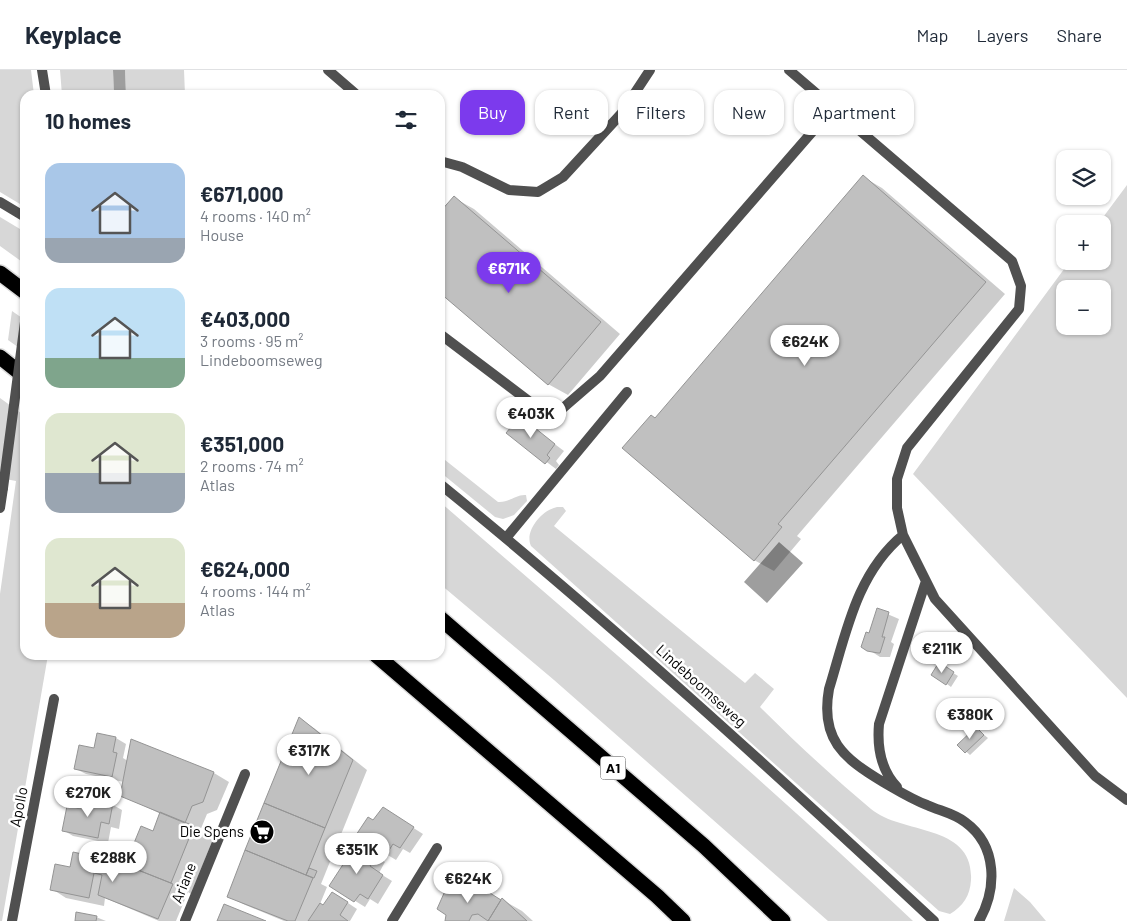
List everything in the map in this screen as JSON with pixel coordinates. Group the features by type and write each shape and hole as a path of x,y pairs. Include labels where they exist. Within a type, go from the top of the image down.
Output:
{"highway":[{"path":"0,273 20,288"},
{"path":"0,358 20,373"},
{"name":"A1","path":"445,622 704,846 783,921"},
{"path":"382,660 657,896 683,921"}],"street":[{"path":"42,70 45,90"},
{"path":"328,70 351,90"},
{"path":"445,162 462,167 509,190 538,192 563,177 589,149 621,114 650,70"},
{"path":"790,70 813,90"},
{"path":"445,338 534,406 563,408 600,376 810,135"},
{"path":"865,135 1012,261 1021,286 1019,309 907,448 897,479 897,508 903,535 935,599 1095,776 1127,800"},
{"path":"0,202 20,214"},
{"path":"0,508 20,360"},
{"path":"506,538 627,392"},
{"name":"Lindeboomseweg","path":"445,488 506,538 735,736 934,921"},
{"path":"903,535 888,548 858,594 827,702 829,728 840,750 857,766 902,793 966,822 984,845 992,872 992,887 980,921"},
{"path":"902,793 893,783 881,760 878,730 926,581"},
{"name":"Apollo","path":"12,921 54,699"},
{"name":"Ariane","path":"185,921 245,774"},
{"path":"392,921 437,848"}],"shaded area":[{"path":"0,70 31,70 33,90 20,90 20,204 0,192"},
{"path":"60,70 113,70 114,90 62,90"},
{"path":"113,70 125,70 126,90 114,90"},
{"path":"125,70 184,70 185,90 126,90"},
{"path":"1127,185 1127,698 913,474 1063,270 1111,270 1111,215 1105,215"},
{"path":"0,217 20,229 20,260 0,246"},
{"path":"12,311 20,317 20,348 8,340"},
{"path":"0,398 20,412 20,660 47,660 2,921 0,921 0,594 16,481 0,478"},
{"path":"445,460 498,502 526,495 527,501 514,515 503,519 495,517 445,476"},
{"path":"445,506 738,761 913,921 828,921 554,680 445,588"},
{"path":"557,507 563,507 566,511 554,526 745,683 755,673 774,689 760,707 814,759 871,809 884,817 949,839 961,849 969,862 971,880 967,896 959,908 950,914 939,911 531,546 530,534 536,522 546,512"},
{"path":"779,542 803,563 767,603 744,582"},
{"path":"1014,888 1030,902 1046,921 1004,921"}],"building":[{"path":"863,175 986,282 778,524 782,527 754,561 622,448 651,415 655,418"},
{"path":"454,196 601,322 548,385 445,297 445,206"},
{"path":"520,416 555,444 547,455 550,458 545,464 506,433"},
{"path":"877,608 889,612 880,653 867,651 861,647 866,632 869,633"},
{"path":"939,662 954,672 946,685 931,675"},
{"path":"299,717 353,760 325,828 264,803"},
{"path":"976,727 984,735 965,753 957,745"},
{"path":"97,733 116,737 113,752 117,753 112,777 74,769 79,745 94,748"},
{"path":"131,739 214,772 203,802 192,806 185,823 120,796"},
{"path":"86,798 113,803 109,824 101,822 98,838 62,831 67,806 84,807"},
{"path":"264,803 325,828 306,875 245,850"},
{"path":"383,807 414,827 400,848 393,844 386,855 356,835 368,817 373,820"},
{"path":"160,812 194,826 171,883 125,865 141,826 153,831"},
{"path":"357,843 376,856 370,866 383,875 368,899 360,894 354,902 329,886"},
{"path":"245,850 313,878 295,921 288,921 227,897"},
{"path":"73,852 105,859 106,857 173,884 158,919 98,895 102,875 94,873 89,898 50,890 55,864 70,867"},
{"path":"309,868 317,871 314,878 306,875"},
{"path":"471,881 501,900 488,921 478,914 472,915 469,921 445,921 446,915 437,909 445,891 447,893 452,886 464,893"},
{"path":"332,892 348,902 340,915 348,921 308,921 320,903 323,905"},
{"path":"502,898 527,921 488,921"},
{"path":"224,904 266,921 217,921"},
{"path":"76,912 97,916 96,921 75,921"}],"place":[{"name":"Die Spens","path":"262,832"}]}
